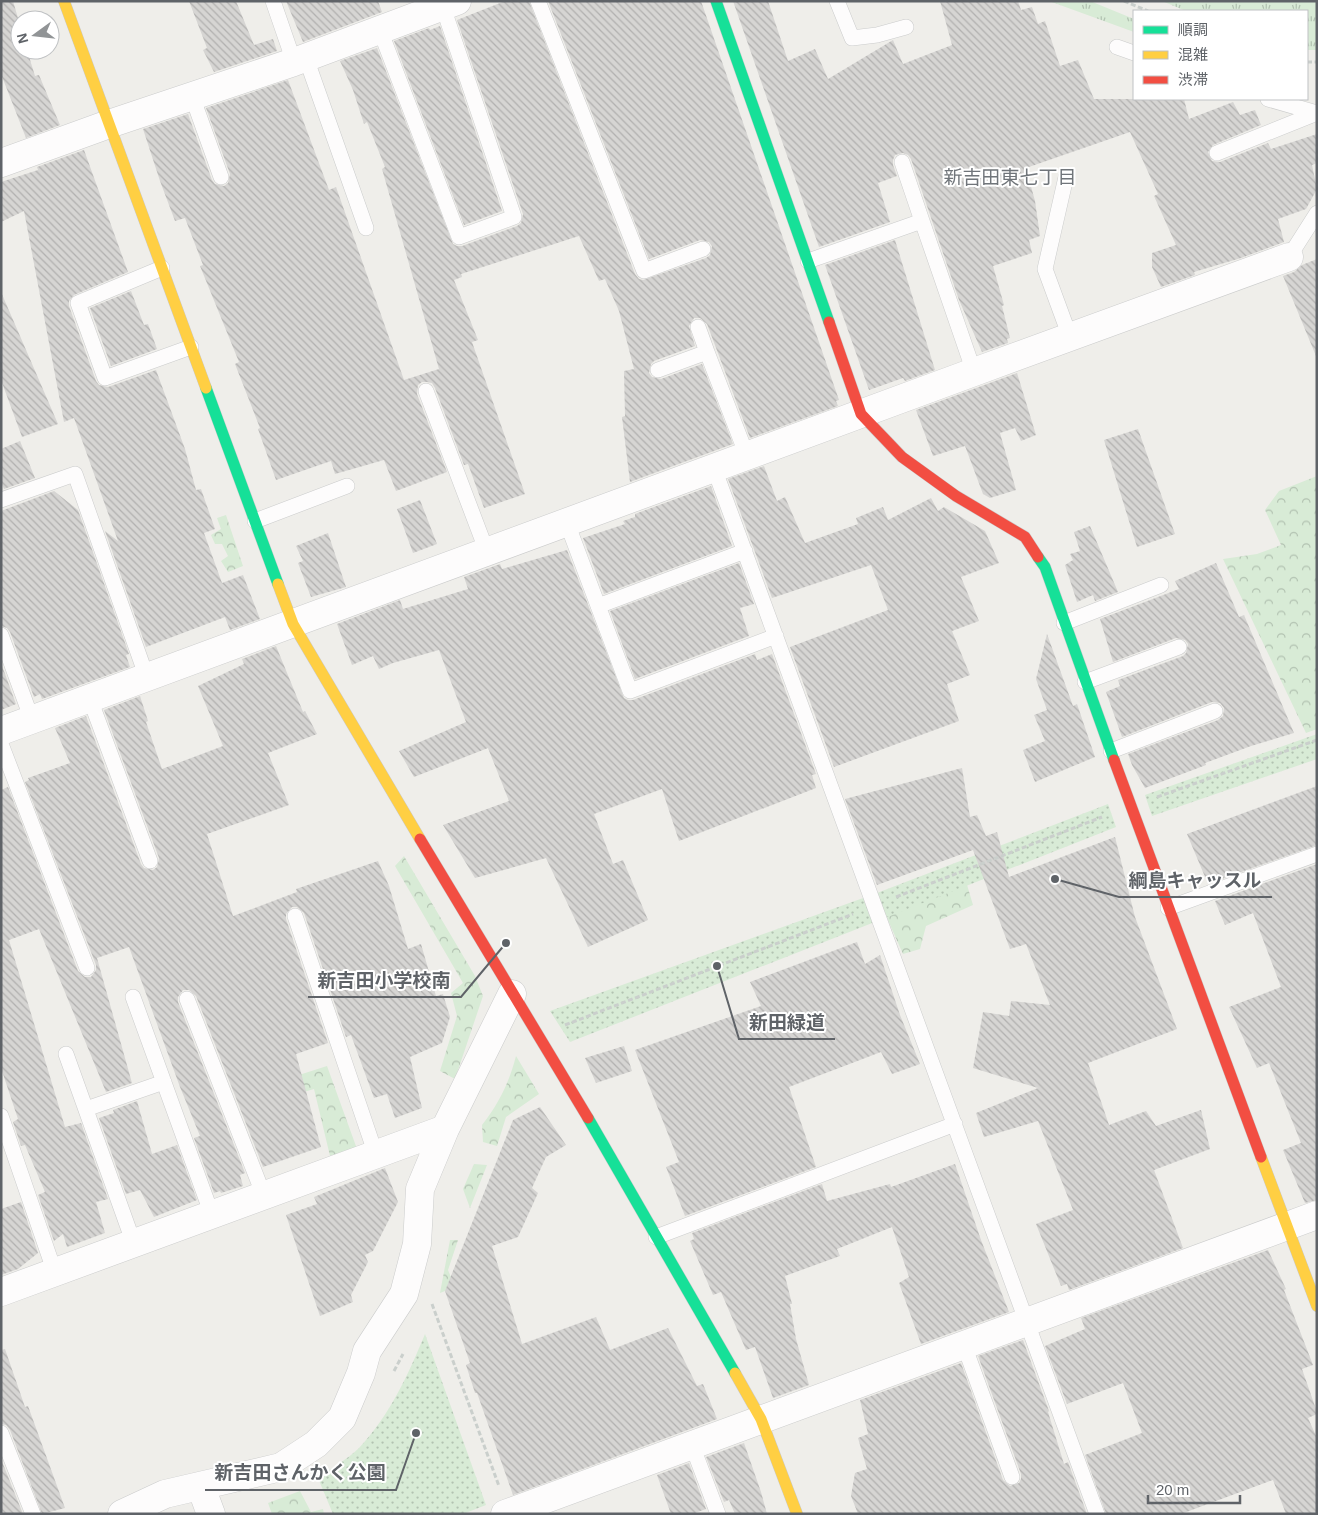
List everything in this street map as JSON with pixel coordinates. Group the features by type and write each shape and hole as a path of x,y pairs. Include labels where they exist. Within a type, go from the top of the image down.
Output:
{"street":[{"path":"64,1 293,624 512,994 567,1082 760,1419 797,1514"},
{"path":"716,1 861,414 902,456 956,496 1025,536 1045,568 1110,752 1317,1306"},
{"path":"1,164 108,124 300,60 394,18 450,4"},
{"path":"1,731 1289,257"},
{"path":"122,1514 165,1494 281,1467 316,1444 342,1418 361,1373 367,1351 404,1294 417,1244 420,1189 445,1129 512,994"},
{"path":"1,1292 445,1129"},
{"path":"507,1513 1317,1215"},
{"path":"201,1487 211,1514"}],"lane":[{"path":"273,1 300,60 366,228"},
{"path":"538,1 644,271 703,249"},
{"path":"837,1 852,38 878,35 906,27"},
{"path":"394,18 459,237 514,217 450,4"},
{"path":"1117,47 1133,53"},
{"path":"192,96 221,177"},
{"path":"1272,100 1317,113"},
{"path":"1218,152 1317,113"},
{"path":"902,162 974,372"},
{"path":"1066,177 1045,269 1070,337"},
{"path":"1289,257 1312,231 1317,213"},
{"path":"808,261 922,221"},
{"path":"162,268 78,302 104,378 191,347"},
{"path":"698,327 747,456"},
{"path":"658,370 707,352"},
{"path":"426,391 487,552"},
{"path":"714,468 1097,1514"},
{"path":"1,500 75,474 147,678"},
{"path":"256,521 347,486"},
{"path":"567,523 630,691 776,636"},
{"path":"598,606 744,551"},
{"path":"1064,623 1161,585"},
{"path":"1,636 32,720"},
{"path":"1086,682 1179,647"},
{"path":"90,699 150,861"},
{"path":"1110,752 1214,711"},
{"path":"1,744 88,968"},
{"path":"1168,908 1317,854"},
{"path":"295,916 376,1155"},
{"path":"133,997 212,1215"},
{"path":"187,999 264,1196"},
{"path":"66,1054 134,1244"},
{"path":"86,1109 164,1082"},
{"path":"1,1116 55,1272"},
{"path":"656,1238 954,1124"},
{"path":"964,1345 1012,1477"},
{"path":"1,1433 33,1514"},
{"path":"692,1445 718,1514"}],"path":[{"path":"1124,1 1146,10"},
{"path":"538,1035 1130,806 1317,740"},
{"path":"410,1270 431,1302 507,1513"}],"green space":[{"path":"1049,1 1090,1 1133,19 1133,32"},
{"path":"1162,1 1317,1 1317,50 1308,50 1308,10 1184,10"},
{"path":"1317,476 1317,729 1306,733 1223,559 1257,554 1281,545 1265,510 1279,491"},
{"path":"226,515 243,566 228,572 221,561 228,556 222,544 215,544 211,535 221,529 217,518"},
{"path":"1317,734 1317,759 1152,816 1145,795"},
{"path":"1108,804 1116,827 570,1042 550,1011 877,893"},
{"path":"404,856 475,976 483,996 455,1079 440,1071 457,1016 451,993 463,983 395,866"},
{"path":"965,878 973,905 926,926 920,949 903,954 883,909"},
{"path":"516,1056 539,1094 506,1117 497,1146 483,1142 482,1125 503,1092"},
{"path":"327,1066 357,1149 330,1156 314,1089 291,1096 274,1083"},
{"path":"474,1164 487,1165 470,1208 463,1189"},
{"path":"450,1240 458,1240 448,1270 455,1287 440,1293"},
{"path":"425,1334 486,1505 463,1514 333,1514 318,1478 355,1452 380,1422 405,1379"},
{"path":"300,1491 311,1512 323,1509 324,1514 272,1514 268,1503"}],"building":[{"path":"1,1 13,1 16,10 10,10 10,60 30,60 35,76 39,75 60,125 26,138 1,74"},
{"path":"189,1 236,1 254,45 273,39 277,51 214,72 203,50 207,48"},
{"path":"286,1 378,1 382,12 303,42"},
{"path":"505,1 529,1 635,274 639,279 643,280 706,258 710,255 712,246 709,242 700,240 649,259 548,1 701,1 839,400 836,401 838,406 750,438 707,324 700,318 694,318 689,326 695,346 654,361 651,364 649,373 652,377 661,379 702,364 733,444 630,482 622,417 625,416 624,371 634,369 619,311 605,279 599,281 579,236 461,274 462,277 454,280 478,340 472,342 525,494 484,508 468,464 464,465 435,388 432,383 427,382 422,382 418,385 417,394 447,472 396,491 384,460 335,474 331,461 276,480 258,429 260,428 235,364 239,362 200,266 203,265 185,218 175,221 143,129 188,114 212,180 215,184 224,186 228,183 230,174 206,108 288,80 329,190 336,187 404,380 439,369 382,169 385,167 367,122 364,124 353,90 340,61 377,48 453,244 462,246 517,226 521,223 523,214 457,20"},
{"path":"733,1 768,1 788,61 815,49 828,79 893,40 903,64 952,45 940,1 1018,1 1021,10 1032,7 1038,24 1045,21 1060,66 1078,60 1094,99 1184,100 1189,119 1233,102 1240,115 1255,110 1261,125 1213,145 1208,152 1212,161 1220,162 1268,143 1271,149 1317,134 1317,163 1312,165 1317,189 1306,209 1278,219 1284,242 1241,258 1194,272 1195,275 1161,287 1152,267 1152,253 1176,245 1154,196 1158,194 1130,132 1026,168 1035,201 1040,236 1029,240 1032,253 993,266 1004,305 1002,306 1010,338 1007,339 1008,343 982,352 959,300 911,159 908,155 903,153 895,155 893,165 897,176 878,183 890,222 819,247"},
{"path":"440,26 502,211 464,225 394,41 429,28 430,30"},
{"path":"84,150 128,272 74,295 69,301 69,306 99,385 108,387 156,370 185,449 196,490 201,489 215,529 204,533 222,583 243,575 260,619 230,630 225,617 146,647 105,531 118,541 74,418 64,422 24,211 1,222 1,182 38,170 37,167"},
{"path":"895,240 935,370 905,381 903,378 869,390 825,265"},
{"path":"1317,259 1317,356 1316,356 1283,276"},
{"path":"131,291 144,325 148,324 157,349 111,366 90,308"},
{"path":"1,292 58,424 22,437 1,380"},
{"path":"1017,373 1036,435 1021,441 1015,428 1000,433 1016,490 990,498 983,494 965,446 933,456 916,410"},
{"path":"1138,429 1175,534 1137,547 1104,440"},
{"path":"20,441 35,478 4,489 1,482 1,449"},
{"path":"764,466 777,501 785,497 805,543 858,524 856,518 883,507 888,520 931,498 938,511 944,507 985,531 999,563 961,577 979,621 952,631 970,675 947,684 959,721 834,767 790,647 888,610 871,565 772,598 728,479"},
{"path":"711,486 732,546 604,594 583,538 625,524 623,521 635,517 635,514"},
{"path":"54,491 78,510 129,654 126,655 130,667 42,699 40,694 34,697 10,632 7,628 1,626 1,511"},
{"path":"420,500 437,544 413,553 397,509"},
{"path":"1090,526 1118,592 1095,601 1093,595 1077,602 1065,565 1073,560 1070,554 1080,551 1074,532"},
{"path":"328,533 346,587 311,597 298,563 303,561 296,546"},
{"path":"567,550 624,698 633,700 755,654 757,660 772,654 816,774 812,775 816,788 679,841 662,789 594,814 613,864 623,860 648,920 588,947 546,858 475,878 443,825 509,801 488,748 414,777 399,751 466,722 439,650 379,669 373,656 352,665 337,624 400,600 403,609 468,589 464,577 500,564 502,569"},
{"path":"739,563 754,604 740,608 749,636 635,679 610,611"},
{"path":"1216,563 1239,617 1244,615 1294,733 1251,746 1145,788 1128,754 1218,720 1223,716 1224,708 1220,703 1212,702 1122,737 1106,692 1120,686 1118,680 1183,656 1186,653 1188,644 1185,640 1176,638 1113,662 1100,619 1179,589 1175,581"},
{"path":"1047,634 1073,706 1077,704 1095,757 1035,782 1023,750 1045,741 1034,715 1047,710 1036,679"},
{"path":"276,646 303,712 305,711 317,734 268,753 289,805 207,834 233,916 297,892 296,889 378,861 389,886 408,949 421,944 436,996 443,994 450,1017 442,1043 410,1057 422,1108 395,1118 387,1094 374,1098 351,1035 346,1037 304,913 297,907 292,907 286,914 286,919 328,1043 296,1054 321,1147 263,1167 196,996 189,990 183,990 178,997 178,1002 245,1173 240,1175 243,1186 221,1193 220,1191 214,1193 194,1138 200,1136 129,947 97,958 132,1083 106,1092 39,929 9,940 65,1127 81,1123 108,1199 96,1202 105,1233 67,1247 63,1234 54,1241 38,1195 45,1192 25,1145 21,1146 13,1122 18,1119 1,1068 1,790 8,787 78,971 85,977 91,977 96,970 96,965 25,782 29,780 28,778 70,763 55,728 86,716 141,864 144,868 153,870 157,867 159,858 104,710 140,696 148,721 146,722 162,769 223,746 198,686 244,664 242,659"},
{"path":"1,663 16,704 1,710"},
{"path":"962,768 970,817 977,815 986,836 997,832 1009,877 1115,837 1135,917 1177,1029 1088,1063 1109,1125 1146,1111 1156,1126 1201,1110 1210,1149 1154,1170 1183,1248 1069,1290 1067,1284 1061,1286 1036,1224 1073,1210 1038,1121 984,1137 976,1113 1038,1088 973,1068 983,1012 1009,1016 1011,1001 1050,1005 1026,944 1010,949 973,850 877,885 845,799"},
{"path":"1317,786 1317,845 1208,884 1187,834"},
{"path":"1317,864 1317,1200 1305,1203 1283,1150 1301,1143 1269,1063 1257,1068 1229,1007 1281,987 1253,913 1225,925 1215,901"},
{"path":"857,942 865,964 880,955 900,1015 920,1064 892,1074 881,1052 789,1087 816,1167 685,1216 666,1167 679,1162 635,1050 761,1006 750,982"},
{"path":"624,1046 632,1071 596,1083 585,1058"},
{"path":"137,1101 152,1154 177,1145 197,1200 154,1217 140,1190 126,1194 99,1118 114,1113 113,1110"},
{"path":"540,1107 566,1145 546,1157 532,1188 538,1193 518,1237 492,1246 522,1344 596,1317 610,1350 668,1328 697,1386 703,1384 717,1419 513,1495 477,1393 475,1393 466,1365 470,1363 445,1291 513,1120"},
{"path":"955,1164 981,1240 1009,1312 921,1344 899,1283 909,1277 892,1227 837,1249 840,1256 785,1276 792,1304 790,1304 796,1339 809,1385 773,1398 755,1347 746,1350 721,1292 713,1295 690,1241 694,1239 692,1233 822,1184 827,1201 890,1184 891,1187"},
{"path":"385,1168 398,1202 373,1251 365,1255 368,1262 351,1295 353,1302 320,1316 286,1215 317,1204 314,1197"},
{"path":"21,1202 38,1253 18,1269 1,1275 1,1209"},
{"path":"1268,1250 1286,1289 1284,1290 1313,1365 1302,1369 1317,1412 1317,1414 1308,1418 1317,1438 1317,1514 1286,1514 1273,1480 1181,1514 1106,1514 1085,1455 1142,1433 1123,1383 1067,1404 1045,1346 1085,1329 1081,1318"},
{"path":"1023,1340 1049,1411 1064,1464 1068,1462 1087,1514 858,1514 851,1496 855,1473 867,1469 858,1438 868,1434 860,1400 961,1363 1003,1480 1010,1486 1019,1483 1021,1474 978,1356"},
{"path":"5,1349 25,1407 28,1406 65,1508 42,1514 10,1430 6,1425 1,1424 1,1350"},
{"path":"744,1443 767,1514 735,1514 729,1500 724,1502 706,1457"},
{"path":"1,1459 23,1514 1,1514"},
{"path":"689,1463 706,1509 692,1514 671,1514 657,1475"}],"traffic: fast":[{"path":"716,1 829,322"},
{"path":"206,388 278,584"},
{"path":"1038,557 1045,567 1114,760"},
{"path":"588,1118 735,1373"}],"traffic: slow":[{"path":"64,1 206,388"},
{"path":"278,584 293,624 420,839"},
{"path":"1261,1157 1317,1306"},
{"path":"735,1373 761,1419 797,1514"}],"traffic: jam":[{"path":"829,322 861,414 902,457 956,496 1025,537 1038,557"},
{"path":"1114,760 1261,1157"},
{"path":"420,839 588,1118"}],"place":[{"name":"綱島キャッスル","path":"1055,879"},
{"name":"新吉田小学校南","path":"506,943"},
{"name":"新田緑道","path":"717,966"},
{"name":"新吉田さんかく公園","path":"416,1433"}],"district":[{"name":"新吉田東七丁目","path":"1010,177"}]}
